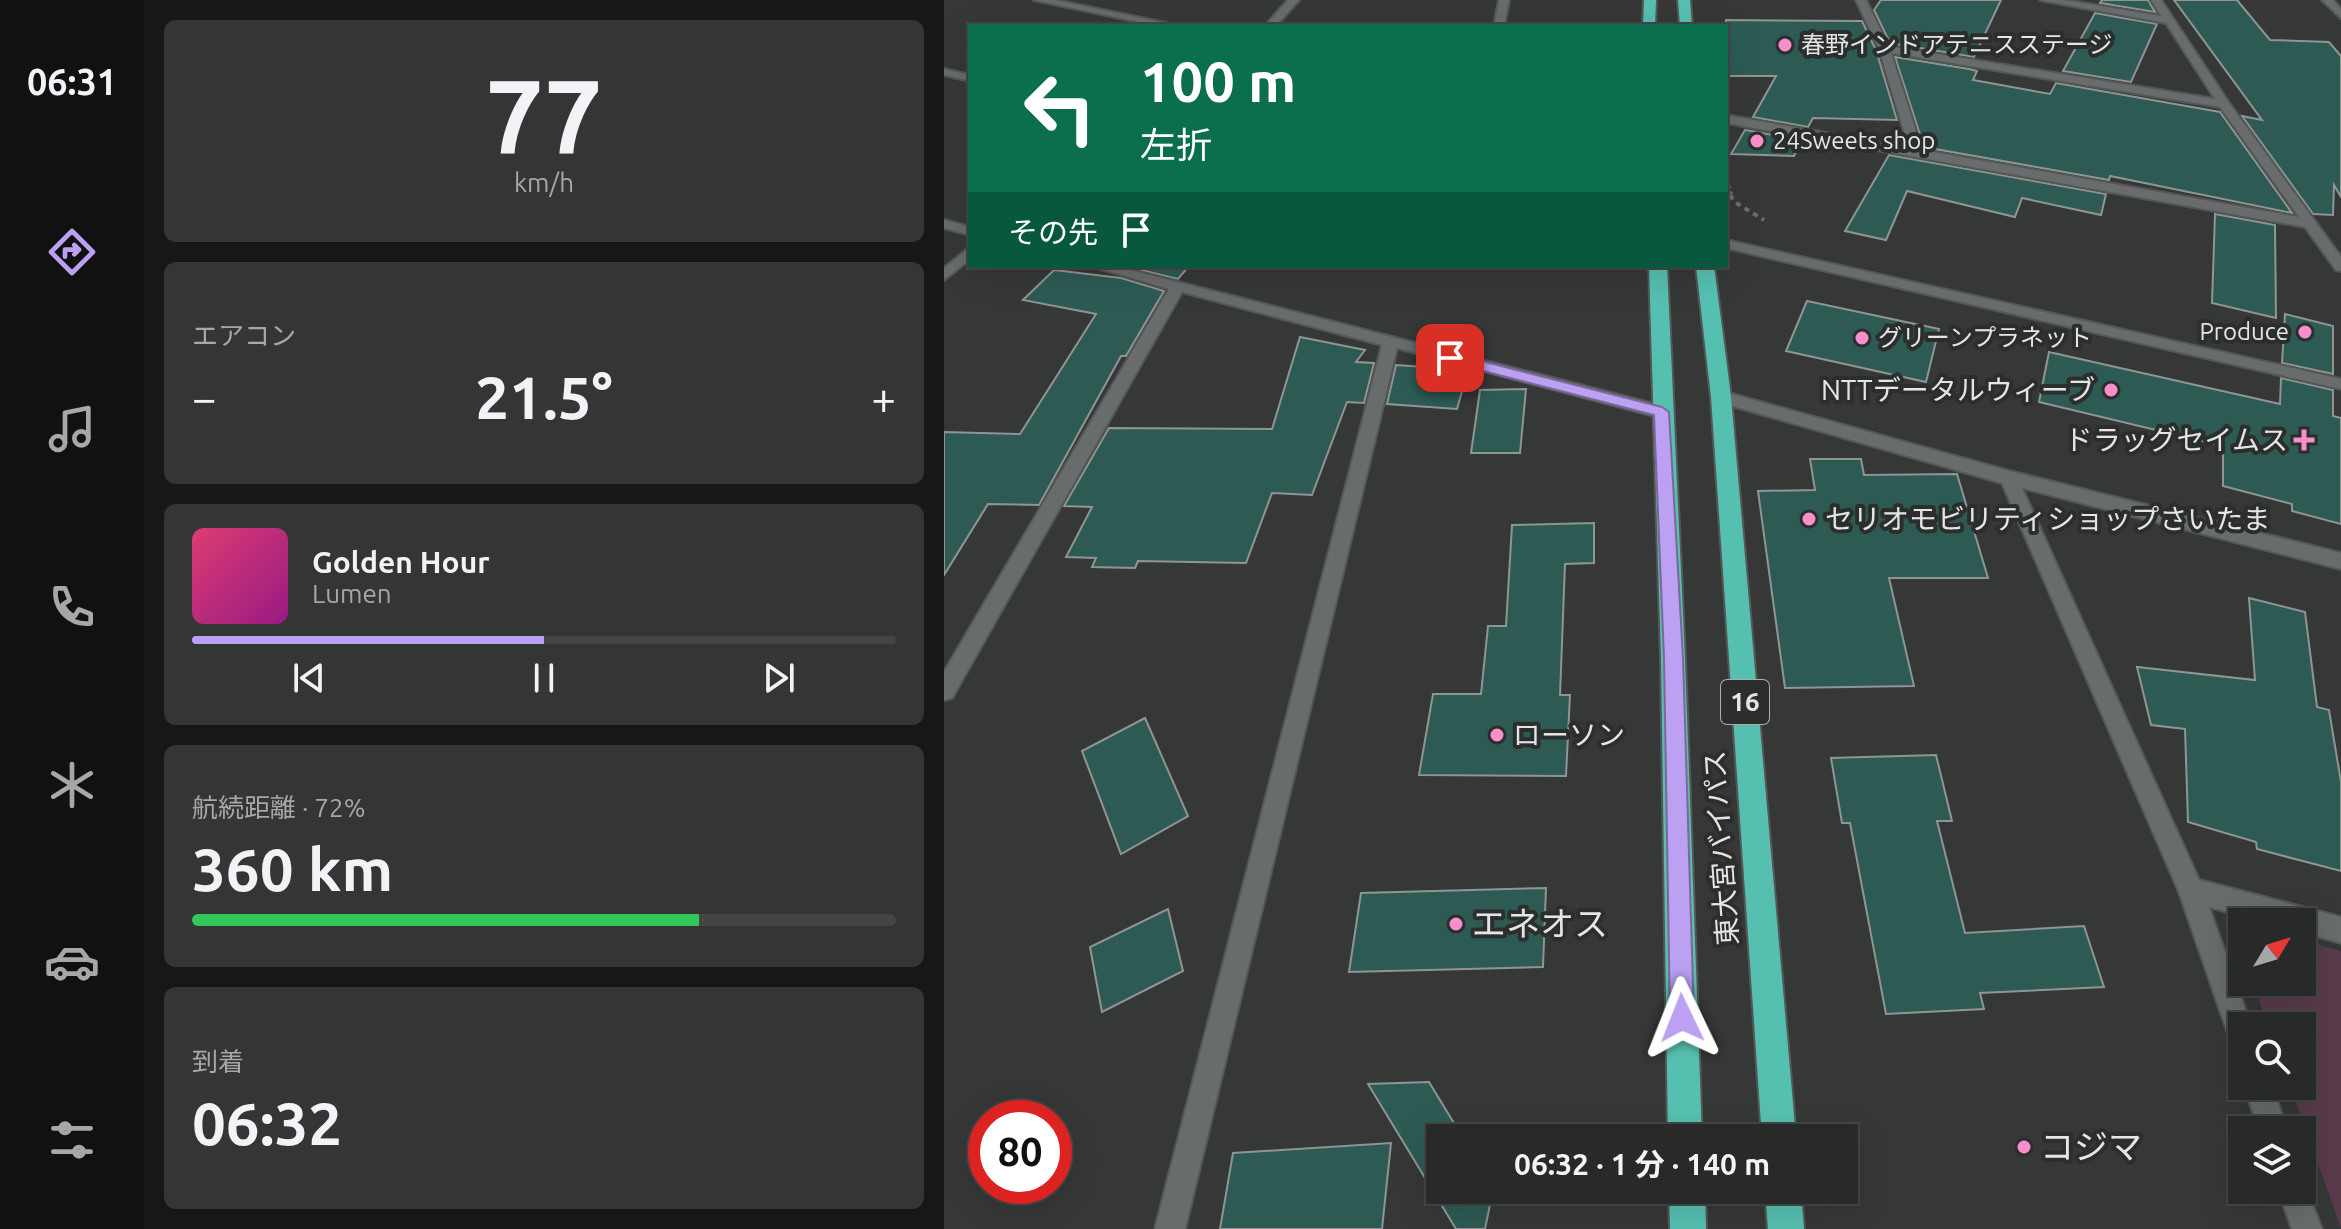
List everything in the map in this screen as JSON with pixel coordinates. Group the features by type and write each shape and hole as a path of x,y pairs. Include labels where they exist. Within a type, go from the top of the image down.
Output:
{"highway":[{"path":"1649,24 1650,0"},
{"path":"1684,0 1686,24"},
{"name":"東大宮バイパス","path":"1658,268 1673,658 1685,1124"},
{"name":"東大宮バイパス","path":"1705,268 1721,397 1778,1124"},
{"path":"1687,1204 1688,1229"},
{"path":"1784,1204 1786,1229"}],"street":[{"path":"1039,0 1165,24"},
{"path":"1095,10 1106,0"},
{"path":"1272,24 1294,0"},
{"path":"1499,24 1504,0"},
{"path":"1861,0 1884,49 1916,151"},
{"path":"2045,0 2168,20"},
{"path":"2156,0 2224,104 2341,267"},
{"path":"2327,0 2341,15"},
{"path":"1884,49 2224,104"},
{"path":"944,72 968,78"},
{"path":"1728,119 2312,224"},
{"path":"944,224 968,230"},
{"path":"1728,244 2341,384"},
{"path":"944,276 968,253"},
{"path":"1105,268 1662,412"},
{"path":"944,691 1177,288"},
{"path":"1170,1229 1390,343"},
{"path":"1721,397 2009,478 2341,561"},
{"path":"2009,478 2191,890 2233,1012"},
{"path":"2191,890 2341,930"},
{"path":"2298,1204 2307,1229"}],"path":[{"path":"1728,182 1733,201 1764,220"}],"shaded area":[{"path":"2316,944 2341,951 2341,1228 2316,1158 2316,1116 2301,1116 2295,1100 2316,1100 2316,1012 2263,1012 2258,996 2316,996"}],"building":[{"path":"1881,0 2001,0 1974,57 1890,43 1874,10"},
{"path":"2102,0 2148,0 2155,12 2100,3"},
{"path":"2174,0 2237,0 2270,40 2329,42 2341,56 2341,197 2334,185 2333,215 2313,214 2242,116 2262,120"},
{"path":"2095,13 2157,24 2131,82 2063,71"},
{"path":"1726,20 1862,21 1876,50 1897,120 1813,118 1808,127 1753,117 1776,76 1728,76"},
{"path":"1895,57 1969,69 1977,71 1973,80 2050,94 2056,83 2220,112 2292,213 2110,176 2109,180 1924,147"},
{"path":"1745,130 1802,140 1794,156 1731,154"},
{"path":"1889,155 2106,194 2101,215 2022,198 2015,217 1907,191 1886,240 1845,231"},
{"path":"2215,214 2275,225 2276,318 2212,303"},
{"path":"1137,268 1187,268 1178,279"},
{"path":"1054,270 1121,278 1164,291 1126,356 1121,356 1039,505 988,504 944,575 944,432 1020,434 1096,314 1023,300"},
{"path":"1807,301 1939,329 1926,382 1786,351"},
{"path":"2285,314 2333,326 2333,374 2282,363"},
{"path":"1300,337 1365,350 1356,362 1374,363 1364,403 1347,402 1312,495 1272,493 1246,563 1138,561 1135,568 1092,567 1096,558 1066,557 1092,507 1064,506 1109,428 1272,429"},
{"path":"2049,352 2280,404 2281,378 2333,390 2333,416 2341,418 2341,524 2292,511 2292,504 2223,486 2223,446 2039,402"},
{"path":"1396,365 1468,370 1457,409 1387,404"},
{"path":"1526,389 1520,453 1471,453 1480,390"},
{"path":"1810,459 1861,459 1864,475 1957,474 1988,578 1889,578 1914,686 1785,688 1758,491 1815,490"},
{"path":"1594,523 1594,563 1565,564 1560,695 1570,695 1566,776 1419,775 1433,694 1481,694 1488,626 1506,626 1512,525"},
{"path":"2249,598 2305,612 2317,707 2329,710 2341,782 2341,871 2257,849 2256,842 2188,822 2185,729 2151,725 2137,667 2255,680"},
{"path":"1145,718 1188,816 1121,854 1082,751"},
{"path":"1936,755 1952,821 1937,821 1965,933 2084,926 2104,987 1980,993 1984,1009 1886,1014 1850,823 1842,823 1831,758"},
{"path":"1546,888 1543,967 1349,972 1361,893"},
{"path":"1168,909 1183,971 1102,1012 1090,947"},
{"path":"1429,1082 1454,1124 1426,1124 1426,1180 1368,1084"},
{"path":"1391,1143 1382,1229 1220,1229 1233,1153"},
{"path":"1441,1204 1490,1204 1485,1229 1456,1229"}],"place":[{"name":"春野インドアテニスステージ","path":"1785,45"},
{"name":"24Sweets shop","path":"1757,141"},
{"name":"Produce","path":"2305,332"},
{"name":"グリーンプラネット","path":"1862,338"},
{"name":"NTTデータルウィーブ","path":"2111,390"},
{"name":"ドラッグセイムス","path":"2304,440"},
{"name":"セリオモビリティショップさいたま","path":"1809,519"},
{"name":"ローソン","path":"1497,735"},
{"name":"エネオス","path":"1456,924"},
{"name":"コジマ","path":"2024,1147"}],"route":[{"path":"1450,358 1662,412 1673,658 1682,1018"}]}
